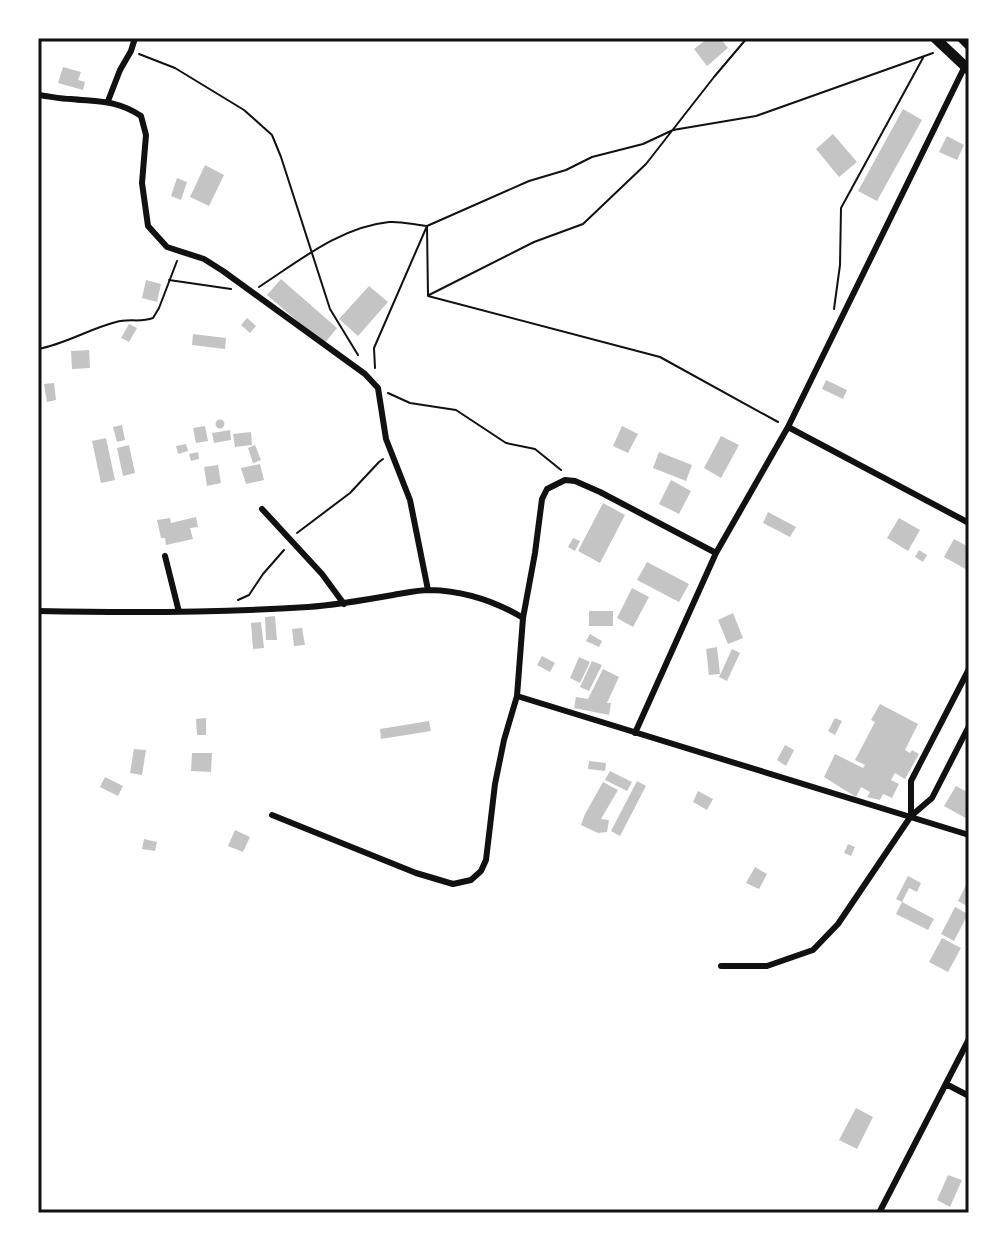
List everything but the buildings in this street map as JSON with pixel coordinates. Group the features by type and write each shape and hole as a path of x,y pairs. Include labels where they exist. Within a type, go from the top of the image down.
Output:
{"main road":[{"path":"935,38 967,68"},
{"path":"962,38 969,45"}],"street":[{"path":"108,101 135,38"},
{"path":"635,733 716,553 788,427 967,68"},
{"path":"38,95 108,101 127,107 141,116 146,135 142,183 148,226 167,247 204,259 223,271 365,374 378,388 386,439 410,500 428,590"},
{"path":"788,427 969,523"},
{"path":"272,815 416,873 453,884 471,880 481,871 486,860 495,784 517,696 523,618 542,499 547,489 565,480 575,481 716,553"},
{"path":"262,509 312,563 344,604"},
{"path":"165,556 179,612"},
{"path":"38,611 179,612 344,604 428,590 491,601 523,618"},
{"path":"911,816 911,781 969,669"},
{"path":"517,696 969,835"},
{"path":"721,966 767,966 813,950 838,924 911,816 932,798 969,726"},
{"path":"879,1213 969,1039"},
{"path":"946,1084 969,1096"}],"path":[{"path":"428,296 534,242 583,224 646,164 747,38"},
{"path":"169,280 251,292 312,252 355,229 391,222 427,226 592,157 643,144 673,130 756,116 946,48"},
{"path":"131,51 175,68 244,110 272,135 330,309 362,362"},
{"path":"834,309 840,265 841,208 924,56"},
{"path":"427,226 428,296"},
{"path":"427,226 374,348 378,388 410,403 456,410 506,443 535,449 575,481"},
{"path":"38,349 116,322 143,322 153,318 181,253"},
{"path":"428,296 660,357 788,427"}]}
